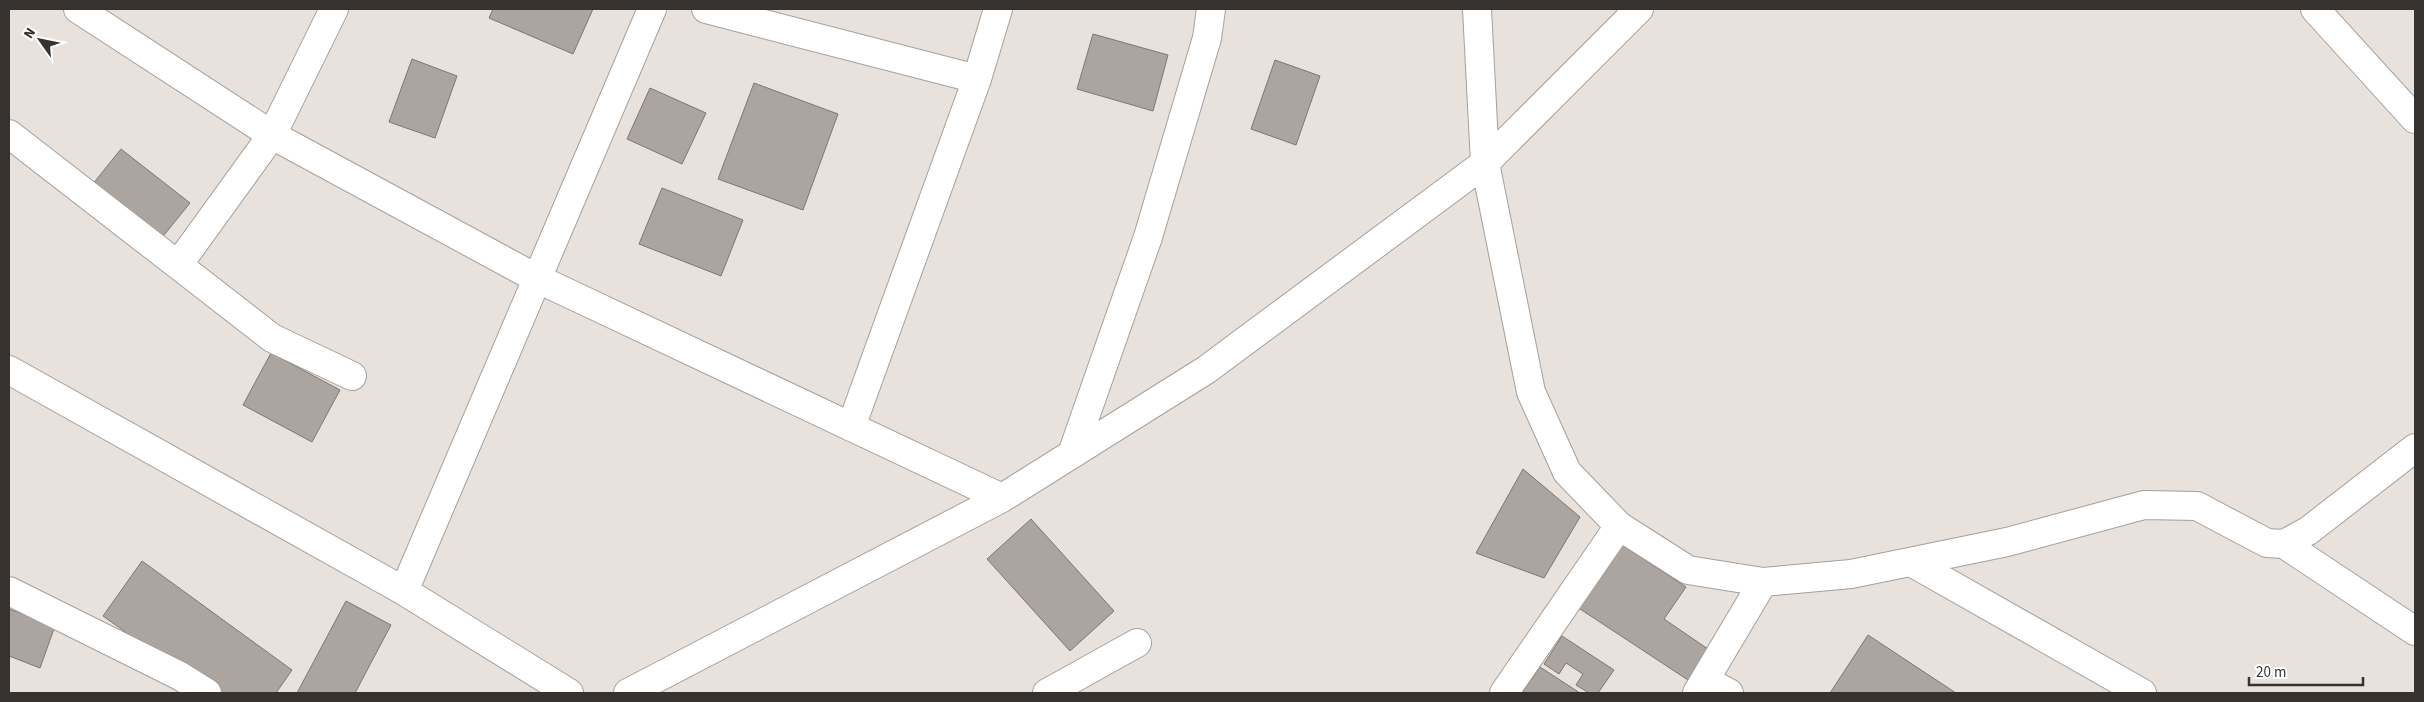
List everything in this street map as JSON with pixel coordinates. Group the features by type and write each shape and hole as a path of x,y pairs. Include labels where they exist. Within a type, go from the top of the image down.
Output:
{"street":[{"path":"78,9 272,135 536,278 1002,498"},
{"path":"178,265 272,135 334,9"},
{"path":"404,591 652,9"},
{"path":"706,9 808,33 977,79"},
{"path":"851,427 977,79 998,9"},
{"path":"1072,454 1148,237 1207,38 1211,9"},
{"path":"1477,9 1485,163 1531,392 1567,472 1620,526 1688,570 1763,582 1851,574 1911,562 2007,542 2144,505 2197,506 2266,543 2284,544 2415,631"},
{"path":"628,693 1002,498 1206,370 1485,163 1639,9"},
{"path":"2315,9 2415,119"},
{"path":"9,134 272,338 352,376"},
{"path":"9,370 404,591 569,693"},
{"path":"2284,544 2308,530 2415,448"},
{"path":"1504,693 1620,526"},
{"path":"1911,562 2142,693"},
{"path":"1729,693 1701,687 1763,582"},
{"path":"9,591 180,676 207,693"},
{"path":"1047,693 1137,643"}],"building":[{"path":"493,9 593,9 573,54 489,18"},
{"path":"1093,34 1168,55 1153,111 1077,89"},
{"path":"412,59 457,76 435,138 389,122"},
{"path":"1275,60 1320,76 1296,145 1251,129"},
{"path":"754,83 838,114 803,210 718,179"},
{"path":"650,88 706,113 682,164 627,139"},
{"path":"121,149 190,203 160,240 92,185"},
{"path":"662,188 743,220 721,276 639,244"},
{"path":"271,353 340,390 312,442 243,405"},
{"path":"1523,469 1580,517 1544,578 1476,553"},
{"path":"1031,519 1114,611 1070,651 987,559"},
{"path":"1619,543 1686,587 1664,619 1708,649 1688,680 1577,607"},
{"path":"142,561 292,670 276,693 211,693 103,616"},
{"path":"346,601 391,625 355,693 297,693"},
{"path":"9,609 55,626 40,668 9,656"},
{"path":"1868,635 1956,693 1830,693"},
{"path":"1562,636 1614,670 1598,693 1589,693 1576,685 1583,674 1566,663 1559,674 1544,664"},
{"path":"1540,667 1580,693 1522,693"}]}
